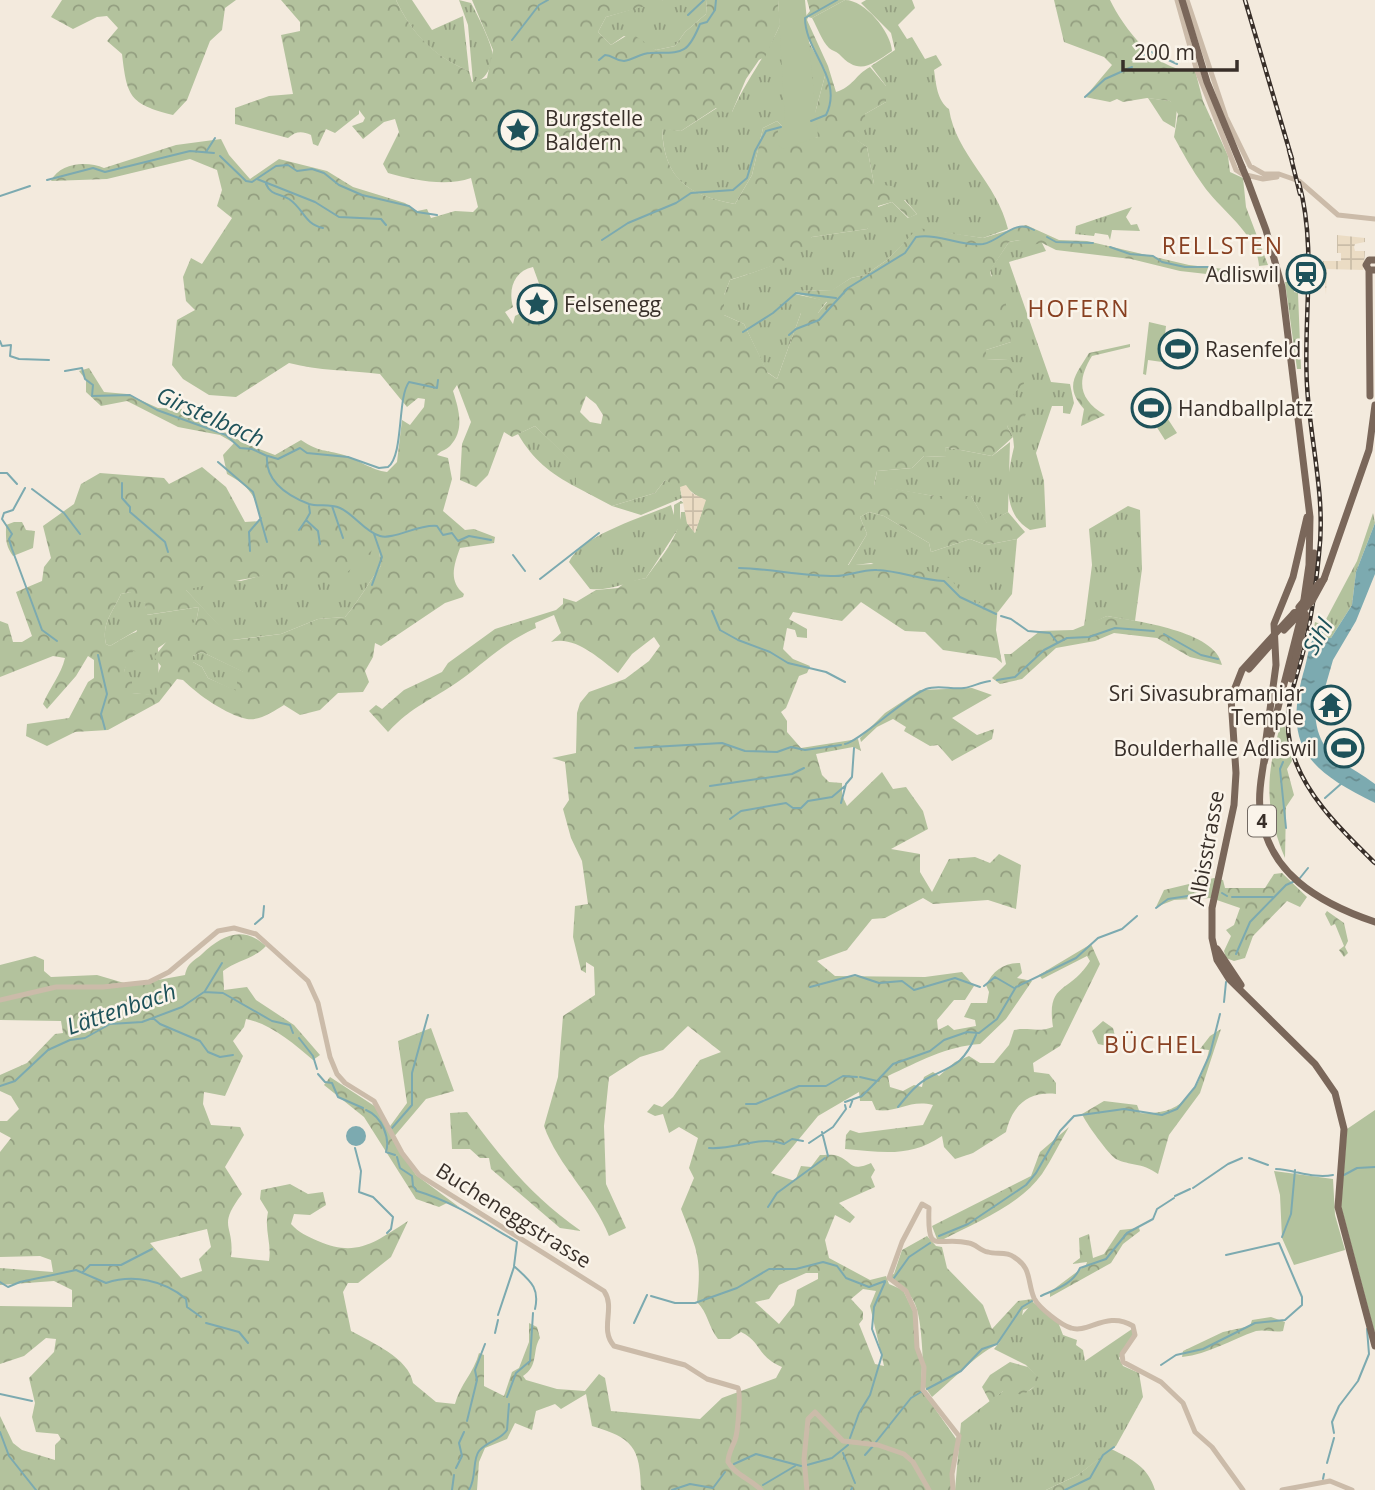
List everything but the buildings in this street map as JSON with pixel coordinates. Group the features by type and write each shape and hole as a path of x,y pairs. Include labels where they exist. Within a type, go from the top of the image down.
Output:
{"main road":[{"name":"4","path":"1182,0 1207,82 1266,230 1282,287 1309,497 1310,553 1305,590 1264,763 1260,785 1261,818 1274,853 1288,873 1328,904 1375,922"},
{"name":"Albisstrasse","path":"1284,627 1310,593 1334,554 1369,450 1373,420 1373,400 1369,384 1372,270 1366,264 1374,257"},
{"name":"4","path":"1264,763 1298,614 1305,565 1306,477"},
{"path":"1309,497 1318,581"},
{"path":"1264,754 1275,680 1274,624 1298,560 1307,517"},
{"name":"Albisstrasse","path":"1318,581 1305,607 1240,675 1230,702 1236,782 1230,834 1212,908 1214,946 1225,969 1315,1064 1335,1093 1344,1129 1338,1207 1375,1346"},
{"path":"1276,721 1291,678 1310,593"},
{"path":"1294,613 1305,607"}],"street":[{"path":"1245,172 1263,177 1284,176 1308,187 1338,215 1375,219"},
{"path":"1245,172 1263,177"},
{"name":"Bucheneggstrasse","path":"0,1000 56,987 103,987 149,982 169,972 216,932 234,929 259,936 306,978 316,998 337,1074 348,1085 374,1101 402,1153 419,1175 604,1291 609,1301 607,1334 614,1346 689,1367 707,1378 738,1388 741,1398 736,1418 736,1436 728,1462 732,1469 751,1479 761,1490"},
{"path":"953,1490 952,1474 959,1436 923,1390 924,1367 916,1346 914,1308 906,1291 888,1278 917,1209 923,1204 929,1208 927,1228 934,1240 942,1244 967,1242 985,1252 1014,1256 1030,1274 1038,1304 1068,1327 1078,1329 1111,1321 1133,1326 1135,1335 1122,1354 1123,1362 1161,1382 1183,1403 1195,1432 1212,1447 1243,1490"},
{"path":"807,1490 804,1447 808,1417 814,1412 843,1441 878,1445 907,1456 929,1490"},
{"path":"1282,1490 1330,1481 1352,1490"}],"green space":[{"path":"62,0 236,0 225,8 222,30 210,41 187,100 173,115 147,107 133,96 126,80 122,54 107,41 118,28 107,16 97,17 73,29 51,17"},
{"path":"281,0 396,0 417,34 446,59 469,71 472,82 487,78 493,50 472,0 663,0 657,8 649,5 606,17 598,32 611,45 631,33 656,50 675,46 685,32 706,14 707,0 778,0 780,25 765,57 759,60 746,79 732,112 725,113 716,108 681,131 662,129 668,161 682,182 704,196 735,204 752,175 763,128 777,121 783,127 779,130 778,145 818,137 805,119 815,113 826,72 800,23 810,11 807,0 845,0 812,18 808,17 807,20 828,66 836,92 870,67 886,86 886,102 865,114 866,128 857,140 867,147 874,184 892,186 893,199 904,200 917,214 909,218 892,202 878,206 879,214 867,229 812,237 807,245 788,258 730,280 724,295 724,315 744,324 768,373 777,379 801,313 818,313 827,302 795,293 832,290 851,278 865,275 887,260 918,228 983,238 1026,225 1059,240 1087,241 1189,265 1224,269 1242,278 1180,271 1131,259 1056,250 1042,243 1027,246 1020,240 1009,242 990,271 991,276 1003,282 1011,342 986,350 986,359 1008,360 1021,366 1024,384 1013,394 1028,409 1022,423 1007,426 1013,437 992,456 945,447 947,457 924,456 912,468 877,471 874,485 934,496 971,496 987,523 1008,512 1025,532 1017,539 986,545 970,539 931,552 929,543 884,516 869,512 860,517 867,534 848,565 900,563 949,577 961,592 972,597 976,605 988,597 998,604 996,630 1002,663 996,658 943,650 925,632 905,631 861,602 842,621 793,612 789,619 807,629 807,638 797,637 795,630 787,628 783,649 793,659 810,666 807,673 799,676 786,708 781,712 787,721 787,732 801,748 858,739 861,751 853,747 816,754 822,775 829,782 842,783 842,795 847,806 882,772 893,789 906,787 923,811 928,829 891,849 920,854 920,872 932,892 949,859 975,857 990,863 999,854 1021,865 1016,909 988,900 933,904 923,898 885,918 872,919 847,950 817,961 835,976 925,977 962,972 974,986 965,1000 954,1000 937,1020 938,1030 948,1025 954,1030 976,1026 975,1020 964,1017 971,1003 987,1003 989,992 986,985 995,972 1004,966 1020,963 1022,973 1017,978 1032,981 1006,1019 980,1044 944,1051 888,1076 890,1087 903,1091 914,1085 922,1087 924,1077 933,1072 939,1076 955,1062 969,1056 980,1063 994,1063 1009,1045 1014,1030 1043,1030 1053,1027 1052,1012 1056,995 1075,979 1090,961 1087,956 1042,979 1039,975 1091,944 1100,964 1060,1046 1033,1063 1034,1072 1049,1074 1056,1083 1056,1094 1037,1095 1023,1102 1012,1115 1006,1132 973,1153 955,1159 944,1147 942,1136 907,1151 845,1149 846,1135 850,1130 859,1133 923,1125 933,1105 917,1104 891,1110 876,1110 872,1101 860,1101 859,1092 818,1116 771,1173 795,1181 801,1166 811,1167 820,1155 838,1156 856,1167 871,1163 875,1170 871,1177 875,1187 839,1203 855,1217 850,1223 835,1215 825,1240 829,1258 870,1280 886,1276 889,1284 903,1290 913,1311 922,1365 921,1389 957,1440 951,1490 641,1490 639,1464 632,1446 617,1435 592,1426 586,1394 561,1409 555,1404 536,1411 532,1430 515,1423 507,1439 485,1448 479,1462 477,1490 0,1490 0,1416 13,1443 22,1450 55,1460 55,1445 61,1439 58,1434 36,1432 32,1417 35,1403 29,1378 54,1352 56,1339 46,1338 24,1356 0,1364 0,1306 72,1307 72,1290 54,1281 0,1285 0,1268 53,1272 51,1260 40,1256 0,1257 0,1152 11,1138 0,1132 0,1121 7,1121 19,1109 11,1096 0,1091 0,1075 27,1063 55,1034 63,1033 61,1021 0,1020 0,965 35,956 44,960 44,971 51,977 97,975 131,985 185,975 193,961 217,942 233,935 249,936 266,946 223,971 224,990 247,987 256,1000 294,1025 320,1055 313,1060 273,1030 246,1019 244,1027 233,1041 243,1056 225,1096 204,1092 203,1104 211,1125 240,1127 244,1135 225,1167 242,1194 228,1220 231,1257 269,1261 268,1212 260,1199 261,1190 290,1184 308,1194 323,1192 326,1205 310,1215 294,1214 291,1224 303,1234 332,1246 355,1248 365,1245 408,1221 391,1257 358,1283 348,1283 343,1292 351,1331 397,1358 410,1374 413,1383 436,1402 455,1404 479,1353 484,1355 484,1386 504,1396 512,1372 519,1368 529,1342 529,1323 537,1327 540,1338 531,1368 523,1376 526,1380 557,1389 585,1391 599,1374 605,1378 611,1411 700,1419 722,1398 776,1378 782,1367 768,1358 753,1340 741,1332 730,1339 718,1339 697,1302 697,1254 681,1209 694,1178 689,1168 698,1138 679,1127 669,1133 663,1114 655,1116 647,1112 654,1104 662,1107 673,1097 700,1060 721,1052 688,1026 663,1050 640,1057 609,1077 604,1126 606,1184 626,1228 609,1236 594,1208 558,1155 544,1126 558,1077 563,1016 595,995 594,967 586,962 586,973 581,970 573,937 575,906 588,904 582,861 571,838 563,809 569,800 565,762 552,758 576,753 577,713 580,703 589,692 625,679 649,661 660,646 654,637 632,654 618,673 578,645 551,642 561,633 554,615 535,623 536,628 504,646 459,681 414,709 388,732 369,711 376,705 382,709 404,690 442,672 448,663 495,629 556,610 563,604 563,598 576,602 596,590 618,588 626,582 646,578 673,539 681,512 686,512 687,523 695,533 703,508 701,499 688,489 684,491 665,480 655,493 612,506 576,487 576,466 535,426 512,437 504,432 488,475 476,487 460,480 462,444 471,422 457,385 453,391 459,413 458,433 450,446 437,455 448,458 452,479 443,511 465,530 474,529 495,537 494,543 460,548 454,578 464,594 463,597 445,603 381,646 375,643 373,657 365,671 369,682 363,692 338,693 320,710 300,715 284,705 262,717 247,719 222,709 183,680 177,679 159,702 108,730 75,732 47,746 26,736 27,724 69,718 88,682 94,678 94,660 88,656 76,676 47,709 43,704 65,658 53,656 0,677 0,621 8,624 13,642 22,642 32,636 16,592 42,581 44,567 51,558 43,526 74,504 81,484 100,473 164,478 169,484 202,467 226,487 245,522 260,521 251,493 227,474 223,455 234,443 220,435 178,427 127,401 101,406 86,392 86,380 79,371 89,368 104,392 127,394 158,408 183,409 246,444 275,455 301,440 318,449 344,455 387,472 397,462 402,420 410,425 424,407 425,399 418,398 407,407 380,374 289,363 236,397 209,395 183,379 172,365 177,320 195,310 186,301 183,277 191,258 202,264 232,218 217,206 222,190 217,170 190,159 107,179 51,181 61,170 75,165 90,164 104,168 176,145 221,139 229,155 250,179 279,159 327,171 353,187 405,203 417,211 427,209 431,218 455,211 473,212 478,207 471,178 440,182 388,173 383,164 399,132 395,119 384,122 363,139 352,126 363,122 365,118 359,110 359,114 335,133 326,129 318,146 313,144 311,135 305,133 296,133 288,138 235,124 235,108 269,96 293,94 281,35 300,31 300,22","holes":["533,267 545,300 515,316 513,324 505,312 513,307 512,287 521,272","586,396 596,404 603,415 601,424 590,422 580,412","378,545 381,566 345,617 318,619 281,634 233,640 186,590 267,575 281,584 343,576","130,592 133,600 145,603 146,615 199,607 196,622 167,628 167,641 154,657 161,666 155,680 158,695 132,693 132,678 124,671 133,651 148,653 159,633 139,631 110,646 106,644 105,637 109,618 121,594","202,652 243,672 237,681 237,691 208,678 202,667 193,662 193,656","207,1229 211,1247 199,1259 202,1271 181,1278 150,1243","806,1273 818,1273 818,1279 797,1290 794,1305 779,1324 755,1302 769,1299 779,1285","863,1289 876,1291 870,1306 884,1366 875,1364 859,1324 863,1319 863,1312 851,1299"]},
{"path":"396,0 412,0 432,30 463,16 469,71 445,59 425,43"},
{"path":"459,0 471,3 492,51 488,71 478,81 473,82 468,25"},
{"path":"663,0 707,0 706,14 685,32 675,46 656,50 624,36 611,45 598,32 606,17"},
{"path":"778,0 805,0 818,137 783,149 778,145 778,130 785,122"},
{"path":"845,0 861,5 876,18 891,43 892,51 871,64 859,66 846,61 829,48 812,18"},
{"path":"866,0 912,0 915,8 898,25 907,39 912,37 925,59 936,55 942,65 934,70 940,97 949,109 960,141 1003,212 1008,229 983,238 918,229 887,260 865,275 851,278 833,290 797,291 795,294 827,301 818,313 801,313 777,379 767,372 744,324 724,315 724,295 730,280 785,259 812,237 867,229 878,207 892,202 908,218 917,214 905,200 893,200 874,184 867,147 856,140 865,114 886,102 886,86 871,66 895,50 891,33 861,3"},
{"path":"1054,0 1110,0 1124,24 1156,58 1182,70 1195,70 1203,101 1228,156 1230,172 1243,178 1246,207 1268,265 1259,266 1257,254 1245,232 1210,194 1191,167 1174,137 1178,114 1170,101 1147,98 1123,102 1117,99 1110,102 1085,97 1112,65 1104,57 1064,42"},
{"path":"780,25 801,29 826,72 815,113 783,127 777,121 763,128 752,175 735,204 704,196 681,182 673,172 664,146 662,128 681,131 717,108 732,112"},
{"path":"1148,98 1170,101 1177,108 1175,128 1163,121"},
{"path":"1132,207 1126,217 1131,225 1137,224 1140,231 1112,230 1110,240 1108,235 1075,234 1076,226"},
{"path":"1020,240 1042,243 1046,251 1009,262 1051,382 1070,384 1074,403 1070,414 1063,413 1063,406 1052,406 1036,453 1044,481 1046,527 1030,530 1014,514 1008,493 1014,447 1013,437 1007,426 1010,424 1013,394 1008,360 986,359 986,350 1011,342 990,270 1009,242"},
{"path":"1285,282 1294,282 1294,292 1298,293 1301,369 1297,369"},
{"path":"1149,322 1166,326 1162,362 1148,360 1146,375 1143,374"},
{"name":"Rasenfeld","path":"1169,332 1189,333 1187,366 1167,366"},
{"path":"1130,344 1130,347 1092,356 1084,374 1083,389 1090,403 1105,415 1081,426 1084,409 1074,394 1073,387 1080,368 1089,353"},
{"path":"1162,410 1177,433 1165,440 1151,418"},
{"path":"535,426 577,466 576,487 543,465 518,434"},
{"path":"1010,442 1008,512 987,524 971,496 934,496 874,486 877,471 912,468 924,456 946,457 945,447 992,456"},
{"path":"665,480 680,487 682,498 641,515 612,506 655,493"},
{"path":"681,501 684,503 680,504 680,526 646,578 612,587 590,589 569,562 586,543 599,535 671,505 674,515 674,505"},
{"path":"1128,506 1140,510 1142,569 1135,621 1107,616 1084,627 1092,565 1089,529"},
{"path":"869,512 884,516 929,543 931,552 970,539 986,545 1017,539 1012,594 998,612 871,563 848,566 867,534 860,517"},
{"path":"1373,513 1375,523 1356,572 1352,605 1331,638 1324,638 1323,630 1312,639 1315,622 1323,625 1357,561"},
{"path":"22,522 26,530 35,531 33,548 13,556 7,545 6,525"},
{"path":"378,544 381,566 345,617 318,619 281,634 232,640 185,589 228,579 241,581"},
{"path":"130,592 145,603 147,615 199,607 196,622 158,648 159,696 132,693 124,671 137,630 110,646 106,644 105,630 109,618 121,594"},
{"path":"1107,616 1155,625 1191,636 1217,653 1222,665 1190,657 1157,638 1114,633 1095,641 1056,648 1022,679 1000,684 992,678 1006,664 1004,654 1011,654 1040,631 1073,630"},
{"path":"202,652 244,672 237,692 208,678 202,667 193,662 193,656"},
{"path":"972,688 992,695 952,718 977,735 994,729 992,739 952,761 938,745 930,746 904,731 906,727 893,719 877,727 861,742 860,738 885,713 920,690"},
{"path":"1283,717 1292,761 1287,769 1294,795 1286,807 1285,858 1273,821 1269,788 1273,754"},
{"path":"1282,873 1307,897 1300,907 1287,901 1253,936 1245,958 1234,961 1226,958 1224,951 1231,936 1226,930 1234,925 1240,908 1211,898 1174,900 1156,907 1164,890 1214,878 1223,880 1225,888 1265,888 1274,874"},
{"path":"1327,911 1344,923 1348,941 1345,947 1348,953 1344,957 1339,950 1344,946 1335,924 1331,926 1325,914"},
{"path":"1103,1021 1113,1028 1116,1040 1112,1047 1098,1044 1092,1031"},
{"path":"431,1028 454,1091 426,1099 392,1139 416,1175 459,1207 447,1203 439,1207 416,1199 364,1117 324,1085 330,1077 376,1107 388,1129 407,1103 398,1041"},
{"path":"1221,1029 1200,1093 1169,1135 1158,1174 1116,1159 1082,1114 1104,1101 1137,1105 1140,1113 1155,1113 1178,1105 1195,1088 1200,1077 1209,1050 1200,1049 1210,1036"},
{"path":"1375,1110 1375,1334 1341,1206 1347,1129"},
{"path":"467,1112 519,1176 547,1204 581,1231 560,1228 491,1169 489,1158 480,1158 470,1149 452,1149 450,1113"},
{"path":"1069,1127 1042,1174 1021,1195 983,1220 942,1240 937,1239 932,1226 1031,1176 1040,1152"},
{"path":"1274,1171 1333,1179 1335,1215 1345,1250 1294,1265 1282,1238 1280,1195"},
{"path":"1139,1228 1140,1231 1123,1244 1111,1263 1050,1297 1050,1292 1086,1265 1087,1262 1072,1264 1080,1258 1079,1238 1089,1234 1093,1258 1104,1254 1120,1230"},
{"path":"927,1236 936,1246 942,1247 947,1268 983,1305 992,1329 1018,1301 1033,1299 1033,1306 1023,1310 1018,1325 1009,1336 976,1358 932,1397 925,1387 918,1312 910,1295 890,1275 894,1274 902,1250"},
{"path":"1033,1302 1058,1322 1063,1335 1077,1340 1076,1345 1083,1350 1085,1361 1132,1329 1134,1333 1119,1358 1123,1366 1139,1373 1143,1397 1116,1446 1078,1475 1046,1490 955,1490 961,1423 1003,1391 1028,1391 1039,1379 1026,1365 994,1349"},
{"path":"1271,1317 1285,1322 1283,1331 1256,1331 1210,1350 1182,1357 1183,1351 1223,1332 1250,1326 1252,1320"},
{"path":"1010,1362 1028,1367 1040,1379 1039,1383 1023,1395 1003,1391 990,1402 982,1387 990,1375"},
{"path":"1111,1449 1126,1456 1144,1470 1155,1490 1046,1490 1078,1475"}],"shaded area":[{"path":"1337,235 1365,238 1365,242 1355,244 1354,247 1355,251 1365,251 1364,265 1363,270 1327,269 1326,295 1323,261 1341,261 1341,253 1337,253"},
{"path":"686,485 692,493 706,500 695,533 687,523 680,487"}],"water":[{"name":"Sihl","path":"1375,523 1375,574 1356,621 1333,660 1320,705 1315,711 1317,726 1326,748 1375,784 1375,803 1351,791 1316,766 1299,735 1297,716 1299,694 1312,641 1323,630 1324,638 1331,638 1352,605 1356,572"},
{"path":"352,1126 360,1126 366,1136 360,1146 352,1146 346,1140 346,1132"}],"waterway":[{"path":"512,40 539,5 548,0"},
{"path":"688,15 704,0"},
{"path":"599,60 605,55 624,61 647,53 682,50 691,42 700,24 707,22 715,10 716,0"},
{"path":"811,121 826,115 830,89 811,42 805,18 837,0"},
{"path":"1137,61 1149,51 1177,64"},
{"path":"1085,97 1105,79 1132,67"},
{"path":"602,240 628,223 676,203 691,193 733,190 747,178 755,151 766,131 781,127"},
{"path":"206,152 215,138"},
{"path":"47,180 93,168 105,172 190,151 214,153"},
{"path":"220,156 246,181 252,182 276,166 288,165 297,171 312,169 362,195 409,206 417,212 437,215"},
{"path":"257,179 315,202 339,217 381,219 386,225"},
{"path":"266,184 273,192 294,203 308,220 323,228"},
{"path":"0,196 30,186"},
{"path":"789,335 796,329 819,320 848,288 905,253 916,237 983,244 1014,228 1027,227 1034,230"},
{"path":"1047,237 1056,242 1093,243"},
{"path":"1110,247 1130,254 1153,256 1162,262 1185,267 1214,267"},
{"path":"743,332 773,313 796,293 836,298"},
{"name":"Girstelbach","path":"0,341 2,346 11,345 10,356 49,360"},
{"name":"Girstelbach","path":"65,371 82,368 85,379 93,385 92,396 130,395 157,410 226,435 240,448 252,449 267,456 267,465 273,480 292,496 309,504 340,508 380,536 437,526 443,535 452,533 458,541 469,536 491,540"},
{"path":"268,456 278,459 300,448 307,453 348,457 379,468 388,467 393,461 399,439 403,400 409,382 437,388 438,380"},
{"path":"218,462 253,492 267,542"},
{"path":"0,473 7,473 17,484"},
{"path":"122,483 122,498 130,507 130,512 165,542 168,552"},
{"path":"25,488 13,510 4,513 2,519 12,534 9,539 12,549 42,630 57,641"},
{"path":"32,489 64,513 80,534"},
{"path":"309,506 310,513 306,520 318,531 320,544"},
{"path":"332,506 343,538"},
{"path":"250,551 249,532 261,518"},
{"path":"299,530 306,520"},
{"path":"540,579 599,533"},
{"path":"372,585 382,557 374,534"},
{"path":"513,555 525,571"},
{"path":"739,568 823,576 872,570 894,572 944,581 960,597 996,614"},
{"path":"712,611 720,630 738,640 770,652 788,663 826,672 845,682"},
{"path":"1001,616 1011,619 1028,631 1050,633 1057,642"},
{"path":"997,680 1015,677 1044,650 1067,638 1089,637 1115,628 1154,631"},
{"path":"1164,634 1201,655 1218,659"},
{"path":"98,655 107,694 101,714 105,729"},
{"path":"845,744 926,689 964,688 990,681"},
{"path":"635,748 722,743 745,751 777,752 791,747 805,750 841,745"},
{"path":"841,803 846,784 852,777 854,748"},
{"path":"1283,762 1280,769 1286,828"},
{"path":"710,786 792,774 804,768"},
{"path":"1325,798 1342,783"},
{"path":"730,819 741,811 786,803 793,808 801,808 808,801 832,797 845,786"},
{"path":"1300,878 1308,868"},
{"path":"1236,954 1250,922 1286,885 1295,881"},
{"path":"1156,908 1168,899 1208,893"},
{"path":"1222,893 1227,896"},
{"path":"1232,897 1273,897"},
{"path":"255,924 263,917 264,906"},
{"path":"860,1077 877,1081 893,1064 930,1051 944,1040 967,1032 979,1033 997,1019 1016,987 1076,958 1098,938 1122,929 1137,916"},
{"path":"205,991 222,963"},
{"path":"810,987 855,975 879,983 902,981 914,990 955,978 980,987"},
{"path":"984,986 995,977 1014,988"},
{"path":"1224,1002 1226,982"},
{"name":"Lättenbach","path":"0,1086 15,1081 48,1050 70,1040 85,1038 110,1024 142,1022 182,1007 204,992 223,993 272,1021 290,1025 293,1033"},
{"path":"939,1236 968,1224 1026,1185 1060,1131 1074,1116 1124,1109 1162,1115 1177,1109 1195,1087 1210,1054 1220,1014"},
{"path":"392,1128 412,1105 412,1073 428,1015"},
{"path":"153,1018 160,1024 200,1041 208,1052 220,1057 233,1055"},
{"path":"898,1107 921,1083 958,1062 976,1035"},
{"name":"Lättenbach","path":"299,1038 313,1056 317,1069"},
{"name":"Lättenbach","path":"318,1074 325,1082 332,1083 338,1097 363,1108"},
{"path":"746,1104 756,1104 799,1086 826,1086 843,1076 857,1077"},
{"path":"845,1102 862,1096 876,1082"},
{"path":"850,1107 853,1099"},
{"path":"809,1143 833,1127 846,1109 845,1105"},
{"name":"Lättenbach","path":"366,1110 377,1118 384,1129 386,1152 395,1155"},
{"path":"822,1132 828,1156"},
{"path":"709,1148 766,1141 784,1144 792,1139 803,1141"},
{"path":"355,1148 361,1171 359,1192 373,1197 393,1217 391,1229 387,1233"},
{"name":"Lättenbach","path":"397,1157 400,1168 412,1176 413,1186 417,1191 456,1207 517,1242 514,1266 535,1290 535,1309"},
{"path":"768,1207 777,1193 825,1158"},
{"path":"1193,1188 1228,1164 1242,1158"},
{"path":"1249,1158 1268,1165"},
{"path":"1344,1175 1357,1168 1375,1167"},
{"path":"1276,1169 1319,1176 1333,1175"},
{"path":"1282,1237 1291,1214 1295,1170"},
{"path":"1175,1196 1190,1189"},
{"path":"1041,1296 1069,1282 1080,1268 1106,1259 1127,1233 1153,1219 1157,1209 1174,1198"},
{"path":"894,1278 909,1257 930,1243"},
{"path":"1161,1365 1176,1355 1203,1349 1255,1323 1285,1320 1302,1305 1302,1297 1279,1243 1226,1255"},
{"path":"83,1272 90,1265 121,1265 152,1249"},
{"path":"651,1296 675,1303 695,1303 737,1288 769,1269 796,1269 823,1262 837,1266 846,1278 869,1287 885,1281"},
{"path":"498,1315 514,1267"},
{"path":"0,1282 8,1287 76,1270 106,1283 127,1279 148,1280 177,1292 186,1299 187,1307 201,1317"},
{"path":"850,1438 859,1413 870,1395 882,1355 872,1329 874,1307 885,1282"},
{"path":"634,1323 647,1295"},
{"path":"927,1389 961,1371 982,1349 997,1344 1022,1307 1032,1301"},
{"path":"507,1397 516,1373 530,1361 533,1313"},
{"path":"495,1333 498,1320"},
{"path":"206,1323 239,1332 248,1343"},
{"path":"1334,1433 1332,1422 1339,1406 1358,1381 1369,1354 1367,1329"},
{"path":"467,1421 477,1380 475,1370 485,1344"},
{"path":"876,1442 911,1398 921,1392"},
{"path":"0,1394 32,1401"},
{"path":"469,1490 479,1451 507,1430 509,1404"},
{"path":"0,1432 9,1456 36,1490"},
{"path":"456,1468 462,1456 459,1443 464,1432"},
{"path":"1327,1463 1334,1438"},
{"path":"807,1465 832,1458 848,1445"},
{"path":"865,1455 873,1446"},
{"path":"1065,1490 1090,1478 1103,1455 1114,1447"},
{"path":"843,1453 855,1483"},
{"path":"734,1464 756,1454 801,1466"},
{"path":"763,1485 795,1466"},
{"path":"672,1490 690,1484 713,1488 725,1472"},
{"path":"1323,1479 1324,1474"},
{"path":"452,1490 454,1475"}],"railway":[{"path":"1245,0 1292,159"},
{"path":"1289,150 1300,194"},
{"path":"1299,183 1307,233 1307,385 1321,533 1312,611 1289,705 1288,730 1295,761 1312,793 1336,823 1375,863"}],"place":[{"name":"Burgstelle Baldern","path":"518,130"},
{"name":"Adliswil","path":"1306,274"},
{"name":"Felsenegg","path":"537,304"},
{"name":"Rasenfeld","path":"1178,349"},
{"name":"Handballplatz","path":"1151,408"},
{"name":"Sri Sivasubramaniar Temple","path":"1331,705"},
{"name":"Boulderhalle Adliswil","path":"1344,748"}],"district":[{"name":"RELLSTEN","path":"1223,245"},
{"name":"HOFERN","path":"1079,308"},
{"name":"BÜCHEL","path":"1154,1044"}]}
